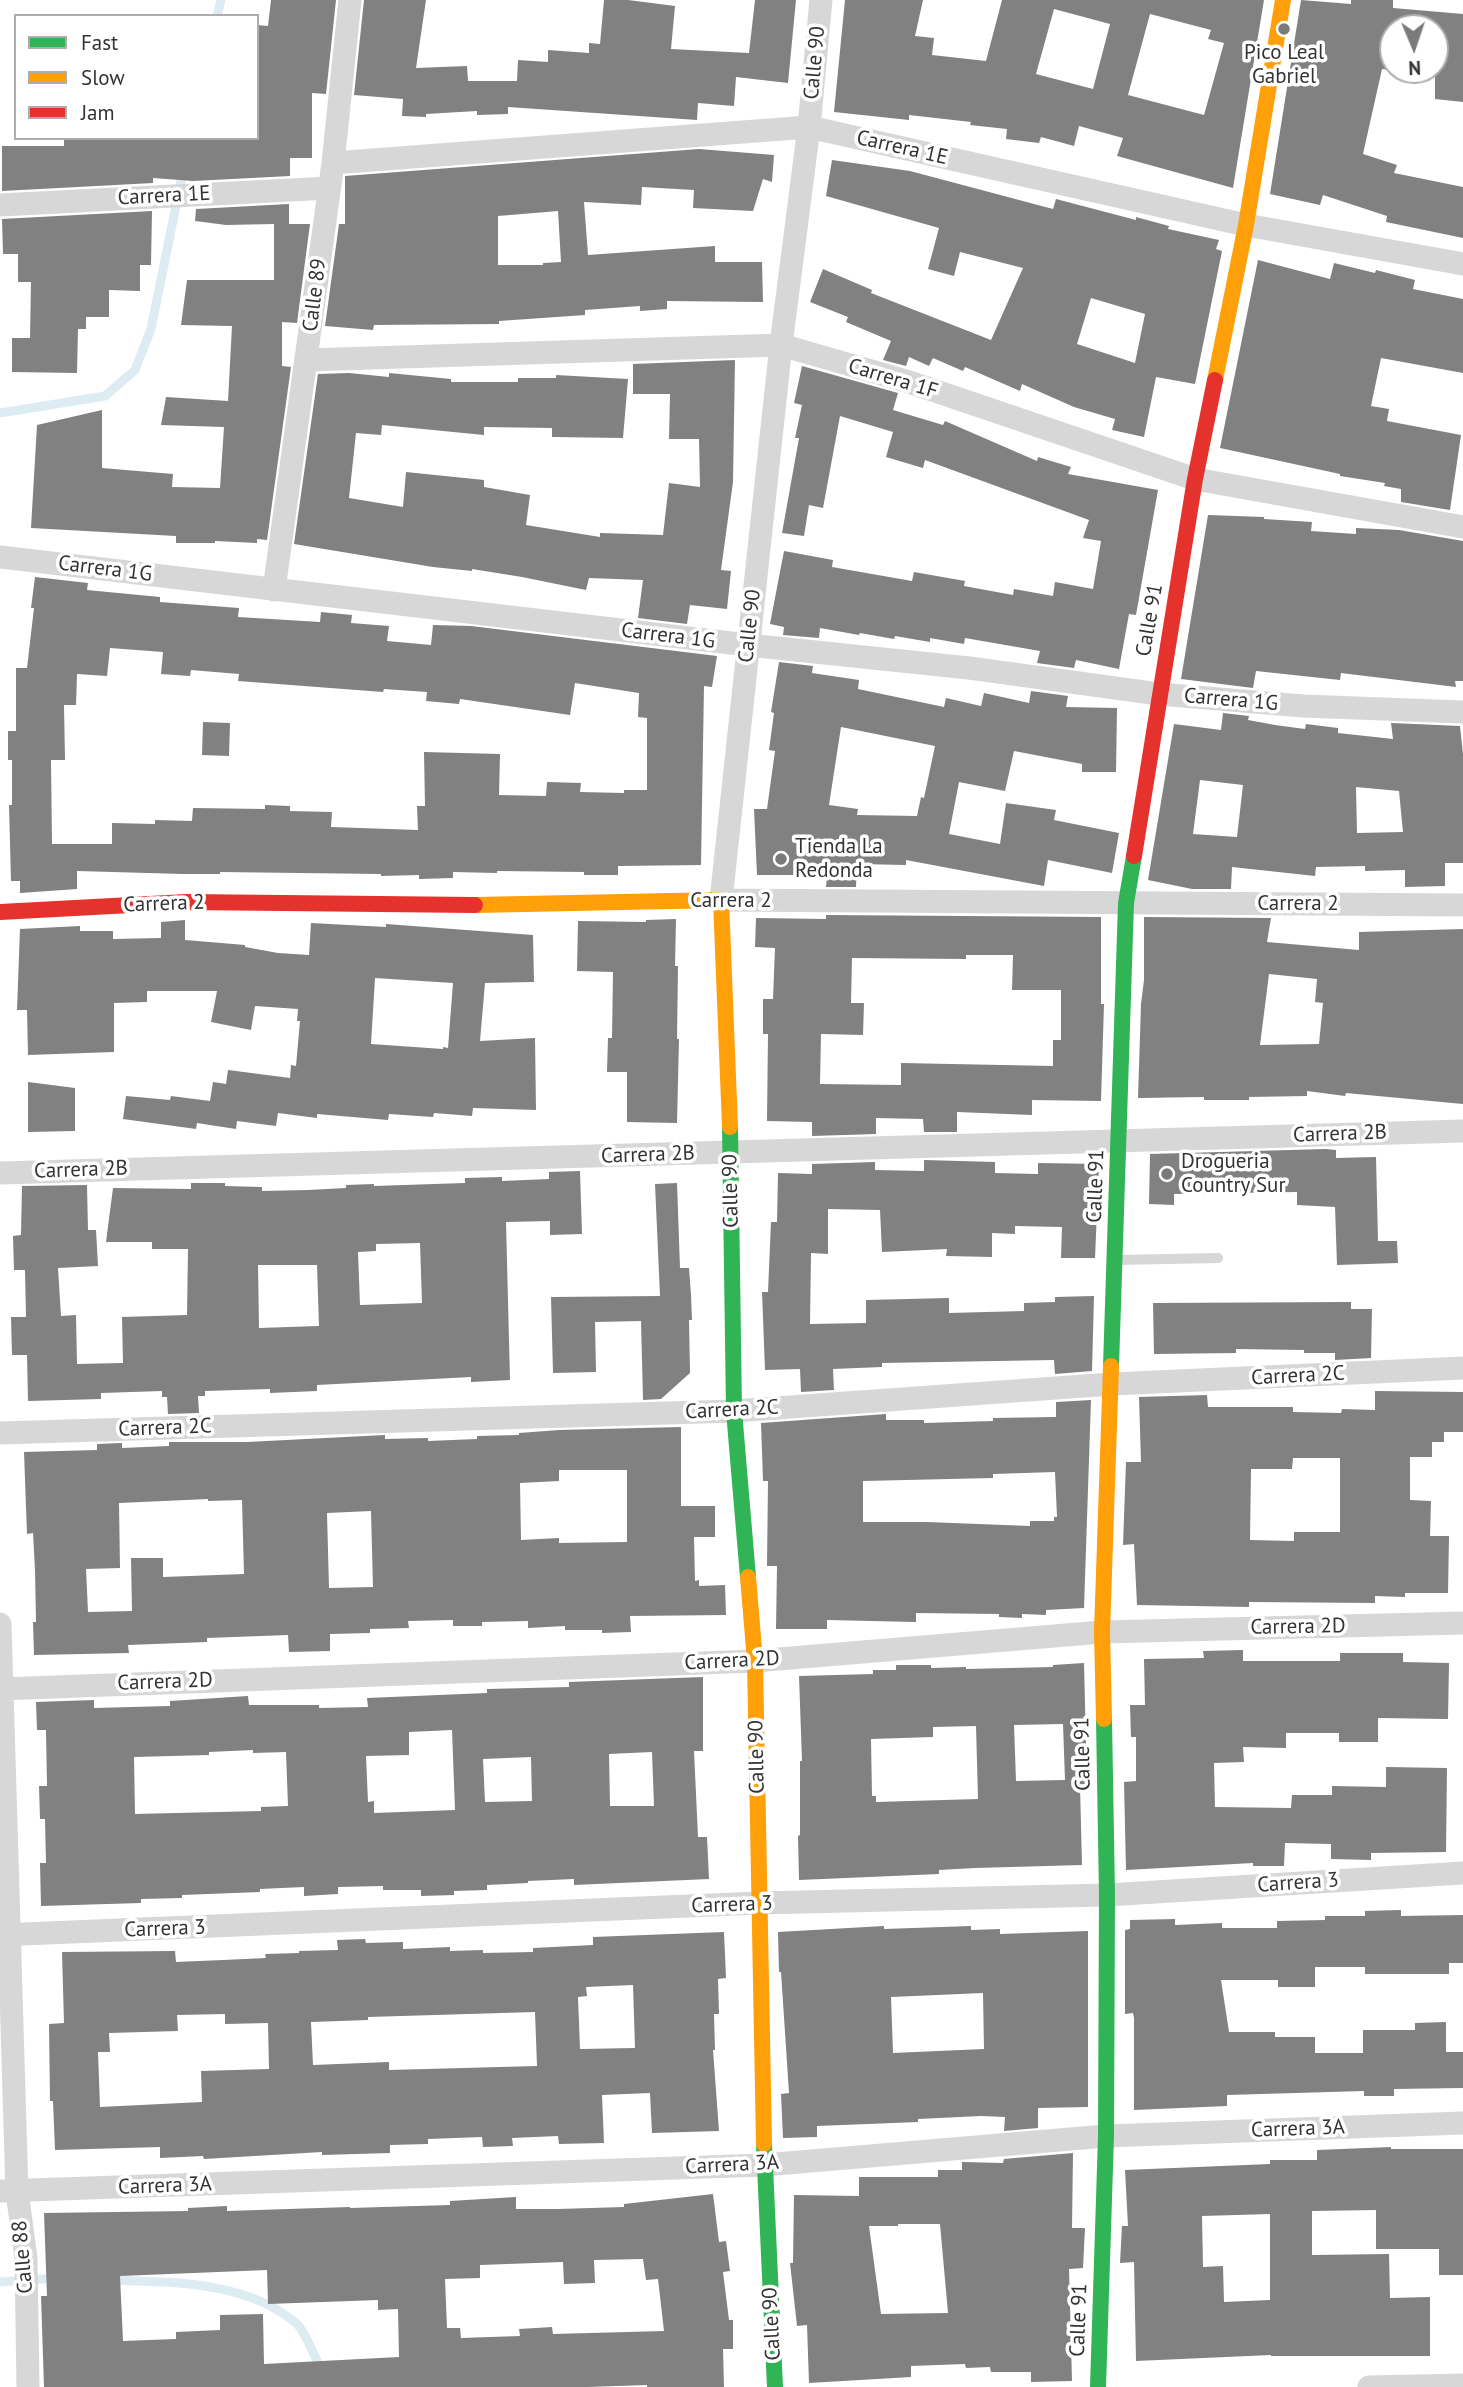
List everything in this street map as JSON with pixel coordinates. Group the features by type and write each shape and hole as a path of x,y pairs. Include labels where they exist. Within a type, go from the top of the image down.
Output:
{"street":[{"name":"Calle 89","path":"274,590 333,163 350,0"},
{"name":"Calle 90","path":"775,2387 764,2165 755,1661 734,1412 731,1153 721,900 821,0"},
{"name":"Calle 91","path":"1098,2387 1106,2137 1107,1895 1102,1632 1126,903 1195,479 1246,225 1283,0"},
{"name":"Carrera 1E","path":"333,163 809,127 1246,225 1463,264"},
{"name":"Carrera 1E","path":"0,205 329,188"},
{"name":"Carrera 1F","path":"307,360 781,345 906,381 1195,479 1463,527"},
{"name":"Carrera 1G","path":"0,557 748,645 969,668 1159,694 1303,706 1463,712"},
{"name":"Carrera 2","path":"0,912 187,902 457,905 721,900 1463,905"},
{"name":"Carrera 2B","path":"0,1172 1463,1130"},
{"name":"Carrera 2C","path":"0,1433 734,1412 1112,1384 1463,1368"},
{"name":"Carrera 2D","path":"1,1688 755,1661 1102,1632 1463,1623"},
{"name":"Calle 88","path":"0,1624 8,2192 26,2258 28,2387"},
{"name":"Carrera 3","path":"5,1935 759,1903 1107,1895 1463,1873"},
{"name":"Carrera 3A","path":"8,2192 764,2165 1106,2137 1463,2123"},
{"path":"1369,2387 1463,2385"}],"lane":[{"path":"1115,1260 1218,1258"}],"building":[{"path":"271,0 336,0 326,94 312,93 312,158 290,158 290,176 193,181 153,178 153,183 2,191 2,146 64,146 64,140 259,140 259,25 268,26"},
{"path":"364,0 426,0 416,68 467,66 468,81 517,81 518,60 548,62 548,50 589,53 589,43 600,44 604,0 675,6 671,49 749,53 755,0 796,0 788,83 736,77 734,106 698,103 697,120 508,107 508,114 477,115 477,111 426,114 426,117 402,116 403,99 354,95"},
{"path":"845,0 923,0 915,36 934,38 932,55 986,61 1002,0 1264,0 1233,188 1117,156 1123,138 1079,126 1074,146 1041,137 1039,143 1006,139 1007,129 970,125 971,122 909,115 909,120 834,112","holes":["1054,9 1110,24 1093,89 1036,74","1150,14 1211,30 1208,39 1224,43 1204,115 1128,95"]},
{"path":"1301,0 1351,4 1351,0 1393,0 1393,8 1463,14 1463,102 1435,99 1435,84 1449,84 1449,14 1379,14 1379,82 1363,154 1397,165 1394,173 1463,187 1463,238 1386,222 1387,216 1323,195 1320,205 1270,194"},
{"path":"699,149 774,155 772,182 763,179 753,211 693,208 694,190 642,187 641,205 584,202 588,255 715,246 715,262 762,262 763,302 667,301 667,309 640,311 640,306 585,310 585,315 499,321 499,324 374,325 373,330 325,326 339,224 345,224 345,176","holes":["558,211 561,262 543,265 498,265 498,216"]},
{"path":"832,160 910,171 1053,209 1056,199 1219,240 1216,249 1222,251 1195,384 1156,377 1144,437 1112,430 1115,419 1074,407 1022,384 1020,391 965,367 963,371 933,358 929,366 909,357 906,366 883,360 891,341 846,322 848,317 810,302 823,269 872,290 871,293 991,340 1023,268 960,252 954,276 928,269 939,228 826,196","holes":["1091,298 1145,314 1135,363 1077,344"]},
{"path":"289,204 289,224 310,224 297,323 282,322 282,366 291,367 267,540 257,539 257,543 176,543 176,536 31,528 37,425 102,410 102,468 173,474 172,487 220,488 224,427 161,425 166,397 228,401 232,326 181,325 187,280 274,280 274,224 226,225 195,221 196,209"},
{"path":"152,211 151,265 140,265 140,291 109,290 109,317 86,317 86,329 78,329 77,373 12,372 12,338 30,338 31,282 18,282 18,254 3,254 2,219"},
{"path":"1258,260 1330,279 1334,263 1375,273 1376,270 1415,280 1413,289 1463,299 1463,373 1381,358 1371,406 1389,409 1387,421 1461,435 1450,510 1401,502 1401,489 1384,486 1385,483 1340,476 1220,448"},
{"path":"735,360 733,482 721,570 731,571 727,609 690,605 687,624 638,618 643,580 589,578 586,590 472,569 433,567 294,544 318,374 349,373 389,377 389,373 451,379 451,382 518,382 518,378 556,378 556,375 628,379 623,438 552,437 552,428 484,427 484,435 382,425 381,435 356,433 349,498 403,507 406,472 484,480 484,487 530,495 526,525 600,537 600,533 663,535 669,483 700,487 699,439 669,439 670,394 633,394 633,364"},
{"path":"802,366 898,393 893,410 943,425 945,421 1037,461 1038,457 1071,467 1068,474 1158,490 1136,615 1129,614 1119,669 1076,660 1074,668 1037,663 1040,651 965,638 964,644 930,638 930,642 820,628 819,638 783,635 784,627 770,624 784,551 833,560 832,567 912,581 914,572 965,581 964,586 1013,595 1014,589 1053,596 1055,582 1093,589 1101,541 1083,538 1089,520 925,460 923,468 886,457 893,432 840,416 823,508 809,505 804,536 782,533 799,438 795,438 802,405 794,403"},
{"path":"1208,515 1312,522 1311,531 1356,534 1356,528 1399,530 1463,541 1463,681 1455,681 1456,687 1341,673 1340,680 1256,671 1253,688 1181,679"},
{"path":"35,577 88,583 87,590 160,597 160,602 239,608 238,617 320,622 321,612 352,615 351,623 389,626 387,641 431,645 433,625 471,626 717,656 712,687 704,686 701,865 618,866 618,875 497,871 453,872 453,878 419,879 419,875 381,874 77,871 77,889 20,893 20,881 11,881 9,805 12,805 12,760 8,760 8,731 16,731 16,668 27,668 34,608 31,608","holes":["110,648 163,652 161,674 190,676 191,670 239,674 238,681 383,692 384,689 427,692 426,701 459,704 460,699 570,715 575,683 639,693 638,717 647,718 647,790 624,790 624,793 580,792 581,783 547,782 546,796 499,795 500,754 424,752 425,806 417,806 418,830 331,827 332,812 290,811 290,806 265,805 265,809 193,808 192,821 112,823 112,844 52,844 51,760 65,760 64,705 76,705 77,674 107,676"]},
{"path":"779,662 813,666 812,673 859,680 858,689 944,707 946,698 981,706 984,693 1029,703 1031,691 1068,696 1066,707 1117,708 1116,772 1082,772 1082,764 1014,751 1005,791 959,782 949,834 1000,844 1006,803 1056,810 1054,820 1119,833 1112,873 1048,860 1044,886 906,860 906,865 857,864 856,887 826,887 827,875 757,875 754,809 767,809 775,751 769,750 774,713 771,712","holes":["841,727 935,746 924,798 921,797 917,816 857,815 858,809 829,805"]},
{"path":"1223,713 1249,716 1248,720 1275,725 1305,729 1306,724 1338,728 1338,733 1393,739 1391,723 1460,726 1463,754 1463,863 1445,863 1445,886 1405,887 1405,870 1365,871 1365,866 1316,867 1315,876 1232,867 1231,889 1192,889 1148,880 1174,724 1221,730","holes":["1200,780 1243,785 1237,837 1193,834","1356,787 1399,791 1403,832 1357,833"]},
{"path":"203,722 230,723 229,756 202,755"},
{"path":"826,915 1101,917 1101,1004 1104,1004 1101,1101 1032,1100 1032,1115 957,1112 957,1132 924,1132 923,1119 876,1118 876,1134 812,1136 812,1122 767,1121 768,1034 763,1034 763,999 773,999 775,948 755,947 756,918 826,919","holes":["966,955 1013,955 1012,990 1061,990 1061,1040 1053,1040 1053,1066 901,1063 901,1085 820,1084 821,1034 863,1035 864,1003 851,1003 852,958 966,959"]},
{"path":"1144,917 1271,918 1267,942 1359,950 1359,932 1463,929 1463,1104 1307,1091 1307,1096 1249,1097 1249,1100 1204,1100 1204,1097 1138,1098","holes":["1269,974 1317,979 1315,1002 1323,1003 1319,1044 1260,1045"]},
{"path":"676,919 675,966 678,966 679,1039 677,1123 627,1122 627,1072 607,1072 608,1038 612,1038 613,972 577,971 578,921 646,922"},
{"path":"185,920 185,940 245,945 278,953 309,955 311,923 386,927 386,924 533,935 534,982 485,983 480,1041 535,1038 536,1110 473,1108 472,1116 389,1114 388,1120 317,1114 317,1118 278,1113 276,1126 237,1121 236,1129 197,1123 196,1129 123,1119 126,1096 170,1100 171,1096 210,1101 213,1082 226,1084 228,1070 290,1078 291,1065 296,1066 300,1021 297,1021 298,1009 255,1006 251,1030 211,1022 217,991 147,991 147,1002 114,1003 114,1052 28,1055 27,1010 17,1010 20,929 80,926 80,931 113,931 113,939 161,938 161,922","holes":["375,978 453,983 448,1048 371,1044"]},
{"path":"28,1082 75,1088 75,1131 28,1132"},
{"path":"1336,1150 1336,1158 1376,1157 1378,1241 1397,1241 1398,1263 1337,1265 1335,1207 1297,1205 1297,1192 1174,1194 1174,1205 1149,1204 1150,1154"},
{"path":"924,1160 995,1162 995,1173 1038,1174 1038,1163 1099,1164 1095,1258 1061,1258 1062,1227 1015,1226 1015,1234 992,1233 992,1257 946,1256 947,1249 882,1252 880,1210 828,1209 828,1254 811,1253 810,1324 866,1323 866,1300 949,1298 949,1313 1024,1311 1024,1303 1055,1302 1055,1297 1094,1296 1092,1371 1055,1374 1054,1360 882,1363 882,1367 833,1369 834,1390 801,1392 800,1369 765,1370 762,1292 768,1292 771,1222 777,1222 778,1173 812,1174 812,1164 875,1162 875,1170 924,1171"},
{"path":"580,1171 582,1234 550,1235 550,1221 506,1222 510,1380 471,1382 471,1377 317,1385 317,1391 205,1391 205,1396 198,1396 199,1413 168,1414 167,1397 162,1397 162,1391 101,1393 101,1399 28,1401 27,1355 12,1355 11,1317 26,1317 25,1270 14,1270 13,1236 21,1235 22,1186 87,1185 88,1230 96,1230 98,1266 58,1268 61,1316 76,1315 77,1364 123,1363 122,1317 187,1315 188,1249 152,1249 152,1242 106,1242 113,1188 191,1189 191,1183 225,1183 225,1186 262,1187 262,1191 308,1190 346,1188 346,1185 465,1183 465,1178 502,1177 502,1181 549,1179 549,1172","holes":["420,1243 422,1303 360,1305 358,1252 376,1251 376,1244","258,1265 317,1265 319,1326 259,1328"]},
{"path":"677,1183 680,1268 689,1268 691,1295 690,1373 661,1399 643,1400 641,1321 595,1322 596,1372 553,1373 551,1297 660,1296 655,1184"},
{"path":"1351,1302 1351,1309 1372,1309 1371,1358 1335,1360 1335,1353 1304,1353 1304,1350 1236,1349 1236,1353 1154,1354 1153,1303"},
{"path":"1375,1391 1463,1392 1463,1432 1444,1432 1444,1442 1432,1442 1432,1457 1410,1457 1410,1500 1431,1501 1430,1536 1449,1536 1448,1593 1405,1593 1405,1597 1375,1596 1375,1603 1249,1602 1249,1607 1137,1605 1134,1544 1123,1545 1126,1462 1141,1462 1139,1397 1207,1395 1208,1407 1293,1407 1293,1412 1341,1413 1342,1409 1375,1410","holes":["1293,1458 1340,1458 1340,1532 1294,1532 1294,1541 1250,1540 1251,1469 1292,1469"]},
{"path":"1091,1400 1084,1608 1046,1610 1046,1615 1022,1614 1022,1618 999,1617 999,1614 916,1613 916,1622 827,1620 827,1629 776,1629 777,1566 767,1566 768,1481 763,1481 761,1423 886,1414 886,1420 924,1420 924,1423 1056,1417 1056,1402","holes":["1055,1472 1057,1517 1054,1517 1054,1521 1030,1521 1030,1526 863,1522 863,1481 993,1478 993,1474"]},
{"path":"681,1427 681,1506 715,1506 715,1537 694,1537 695,1581 699,1580 699,1586 725,1585 726,1615 630,1616 631,1632 602,1633 602,1630 565,1630 565,1626 528,1628 528,1621 453,1626 453,1620 408,1621 409,1628 330,1634 330,1651 289,1652 288,1635 128,1645 129,1653 34,1655 35,1570 33,1533 27,1534 24,1452 97,1450 97,1444 122,1443 122,1448 169,1446 169,1442 247,1442 385,1435 385,1439 428,1438 428,1441 477,1439 477,1436 559,1430","holes":["559,1470 627,1470 627,1542 559,1543 559,1538 521,1540 520,1483 559,1481","242,1500 244,1574 163,1577 163,1558 131,1558 132,1611 88,1612 86,1569 120,1568 119,1503","371,1511 373,1587 329,1588 327,1513"]},
{"path":"1243,1650 1243,1661 1340,1661 1340,1653 1403,1653 1403,1662 1449,1663 1448,1719 1378,1718 1378,1742 1339,1742 1339,1733 1286,1733 1286,1748 1243,1747 1244,1762 1214,1763 1215,1807 1291,1808 1292,1795 1332,1795 1332,1786 1386,1787 1386,1767 1447,1768 1446,1852 1371,1853 1371,1860 1331,1859 1331,1844 1285,1843 1284,1866 1253,1866 1253,1863 1126,1870 1124,1782 1136,1781 1136,1737 1131,1737 1130,1705 1145,1705 1144,1659 1204,1658 1203,1651"},
{"path":"1084,1663 1087,1786 1080,1786 1082,1865 975,1868 939,1870 939,1874 799,1880 798,1836 802,1761 799,1676 873,1674 873,1670 896,1670 896,1665 966,1669","holes":["1063,1724 1065,1780 1016,1781 1014,1725","976,1726 978,1799 876,1802 876,1796 872,1796 871,1739 933,1737 933,1727"]},
{"path":"703,1677 703,1751 694,1751 698,1837 707,1837 709,1879 574,1885 574,1879 528,1881 487,1885 487,1890 454,1891 454,1895 421,1896 421,1890 383,1890 383,1886 338,1887 338,1894 304,1896 304,1887 141,1899 141,1903 41,1906 40,1863 46,1863 45,1819 40,1819 39,1786 47,1786 46,1730 37,1730 36,1702 94,1700 94,1708 170,1706 170,1701 248,1696 249,1705 368,1707 367,1698 487,1693 487,1689 569,1687 569,1682","holes":["452,1730 455,1810 374,1813 374,1801 368,1802 366,1756 409,1755 409,1732","209,1752 286,1752 288,1806 261,1807 261,1811 135,1814 134,1757 209,1755","652,1752 654,1806 610,1806 609,1754","531,1757 532,1801 485,1802 483,1759"]},
{"path":"1401,1910 1401,1916 1463,1915 1463,1963 1449,1963 1449,1974 1365,1974 1365,1967 1315,1967 1315,1987 1278,1987 1278,1980 1221,1980 1229,2032 1275,2032 1275,2037 1315,2037 1315,2053 1363,2053 1363,2030 1415,2030 1415,2023 1446,2022 1446,2052 1463,2052 1463,2088 1394,2089 1394,2096 1364,2096 1364,2091 1227,2095 1227,2106 1134,2110 1134,2018 1133,2013 1125,2014 1125,1930 1130,1929 1130,1920 1175,1919 1175,1925 1222,1923 1222,1928 1277,1928 1277,1921 1325,1920 1325,1916 1365,1916 1365,1911"},
{"path":"884,1926 884,1929 971,1926 971,1930 1000,1929 1000,1934 1088,1931 1088,2107 1038,2108 1038,2128 1004,2131 1005,2117 981,2116 918,2119 918,2122 817,2126 817,2137 783,2138 781,2094 789,2093 778,1932","holes":["983,1993 984,2049 893,2053 891,1997"]},
{"path":"724,1932 726,1978 718,1979 719,2014 714,2014 713,2050 719,2131 652,2133 650,2093 602,2095 604,2143 559,2144 558,2136 512,2138 513,2146 483,2147 482,2137 428,2139 428,2144 390,2145 390,2153 322,2155 322,2152 204,2159 203,2156 160,2158 160,2147 55,2150 53,2101 50,2101 49,2024 64,2023 62,1952 175,1951 176,1962 223,1960 266,1958 265,1954 299,1951 338,1950 337,1940 365,1939 366,1943 403,1942 403,1949 450,1947 450,1951 483,1950 483,1953 533,1952 533,1948 593,1945 593,1937","holes":["633,1985 635,2048 580,2049 578,1997 587,1996 586,1987","535,2012 537,2066 389,2070 389,2062 313,2065 311,2022 368,2020 368,2017","225,2014 225,2024 268,2023 269,2069 201,2071 202,2102 100,2107 98,2052 110,2052 109,2033 178,2031 177,2015"]},
{"path":"1391,2147 1463,2149 1463,2275 1439,2275 1439,2249 1376,2249 1376,2210 1312,2211 1312,2255 1389,2254 1390,2298 1430,2297 1430,2356 1271,2355 1136,2361 1134,2262 1120,2263 1122,2226 1128,2226 1125,2170 1270,2164 1270,2160 1317,2160 1317,2150","holes":["1270,2214 1270,2300 1224,2302 1223,2266 1203,2267 1202,2216"]},
{"path":"1073,2153 1072,2228 1085,2228 1083,2268 1069,2269 1072,2381 1031,2382 1031,2372 991,2372 990,2367 966,2368 965,2364 911,2366 911,2377 809,2383 807,2325 797,2326 790,2263 793,2263 794,2195 859,2196 859,2177 938,2177 938,2170 962,2170 962,2162 1003,2163 1004,2159","holes":["940,2224 948,2313 881,2314 869,2226"]},
{"path":"713,2194 719,2242 726,2241 730,2271 723,2272 729,2320 733,2320 733,2349 723,2349 724,2387 44,2387 41,2296 47,2296 44,2213 188,2211 188,2208 227,2206 227,2211 450,2205 450,2201 516,2197 516,2209 624,2207 624,2204","holes":["643,2259 646,2280 658,2279 664,2331 553,2334 552,2327 519,2329 520,2336 461,2338 460,2328 447,2328 445,2279 480,2278 480,2265 563,2262 564,2284 595,2283 594,2260","267,2270 268,2304 378,2300 378,2310 398,2309 399,2357 264,2364 263,2314 220,2315 220,2330 176,2332 176,2339 123,2341 120,2276"]}],"waterway":[{"path":"218,14 221,0"},
{"path":"0,413 105,396 135,370 151,329 183,171"},
{"path":"0,2282 58,2278"},
{"path":"110,2280 183,2283 256,2299 277,2310 301,2328 328,2387"}],"traffic: fast":[{"path":"1111,1366 1126,903 1134,856"},
{"path":"730,1127 734,1411 748,1577"},
{"path":"1098,2387 1106,2136 1107,1895 1104,1719"},
{"path":"764,2144 775,2387"}],"traffic: slow":[{"path":"1215,380 1246,225 1283,0"},
{"path":"475,905 721,900 730,1127"},
{"path":"1104,1719 1102,1632 1111,1366"},
{"path":"748,1577 755,1661 764,2144"}],"traffic: jam":[{"path":"1134,856 1195,479 1215,380"},
{"path":"0,912 187,902 475,905"}],"place":[{"name":"Pico Leal Gabriel","path":"1284,29"},
{"name":"Tienda La Redonda","path":"781,859"},
{"name":"Drogueria Country Sur","path":"1167,1174"}]}
